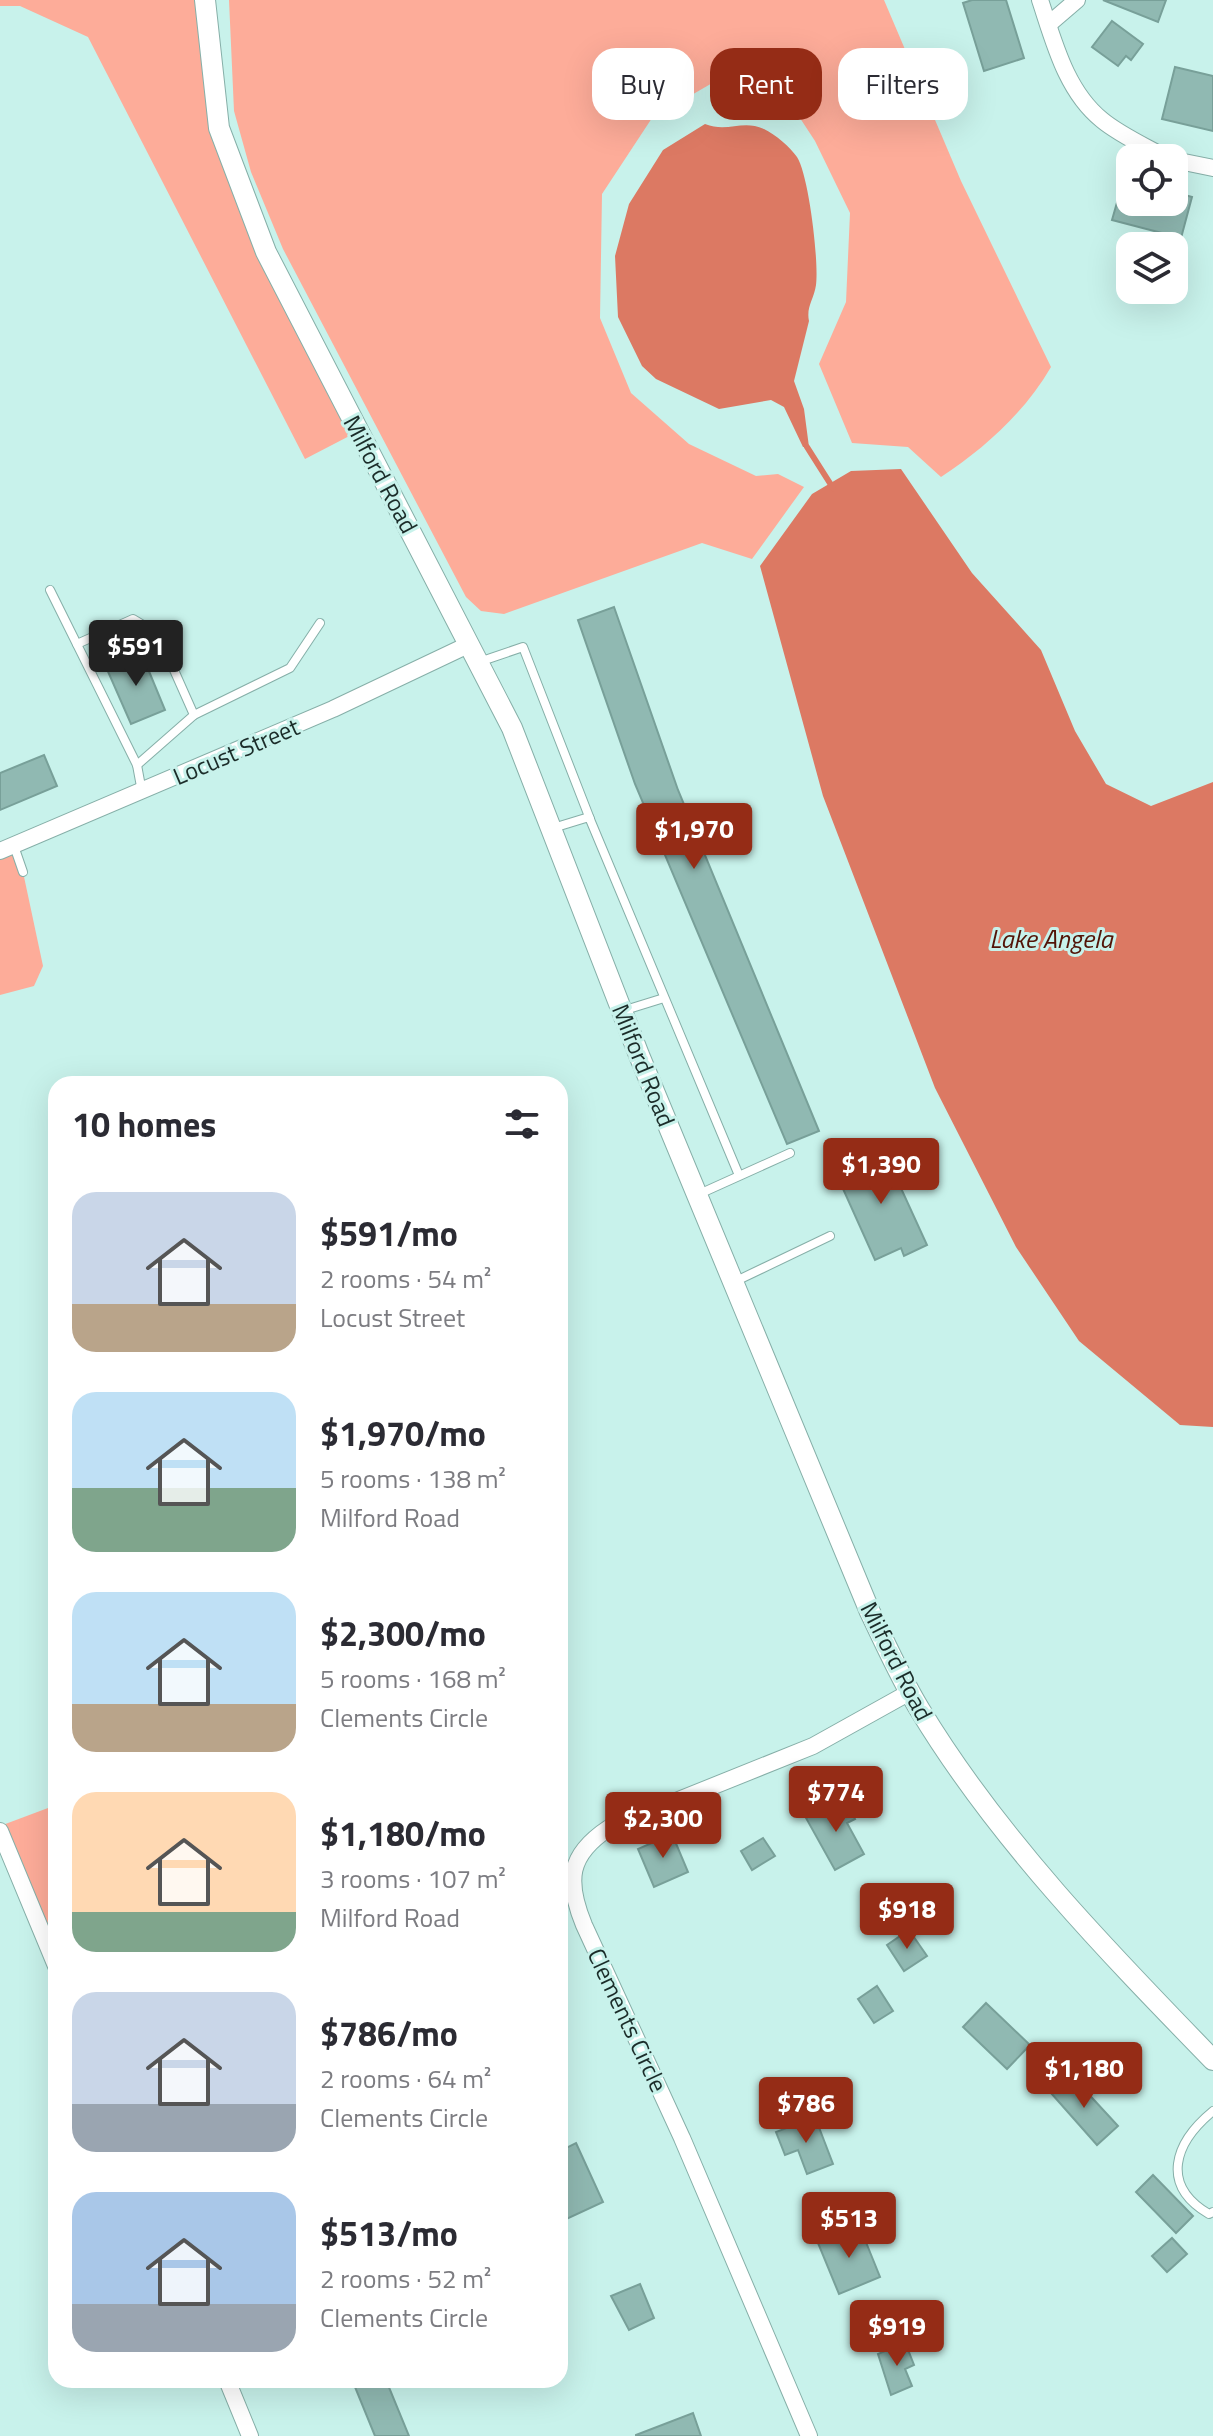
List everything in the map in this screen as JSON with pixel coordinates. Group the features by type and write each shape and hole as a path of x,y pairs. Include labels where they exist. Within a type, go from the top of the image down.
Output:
{"street":[{"name":"Milford Road","path":"205,0 219,128 266,252 512,728 622,1011 870,1612 910,1692 962,1774 1014,1842 1213,2060"},
{"path":"1040,0 1063,66 1078,93 1101,120 1142,144"},
{"path":"1049,24 1077,0"},
{"path":"1188,163 1213,168"},
{"name":"Locust Street","path":"7,849 333,709 474,653"},
{"name":"Clements Circle","path":"809,2436 687,2150 584,1925 573,1897 573,1879 581,1852 609,1828 813,1746 910,1692"},
{"path":"0,1831 48,1947"},
{"path":"230,2388 250,2436"}],"lane":[{"path":"50,590 137,765 142,792"},
{"path":"77,644 133,619 158,634 194,715"},
{"path":"137,765 194,715 290,668 320,623"},
{"path":"474,653 523,647 590,819 738,1173"},
{"path":"551,829 590,819"},
{"path":"7,849 23,872"},
{"path":"622,1011 664,998"},
{"path":"697,1195 738,1173 790,1153"},
{"path":"733,1282 830,1236"},
{"path":"1213,2111 1182,2149 1176,2170 1181,2191 1196,2206 1209,2214 1213,2212"}],"shaded area":[{"path":"0,0 205,0 219,128 359,431 305,459 88,37 20,6 0,6"},
{"path":"229,0 884,0 904,48 838,48 838,120 935,120 961,181 1051,367 1029,399 1002,428 941,477 908,447 852,443 819,364 846,302 850,213 815,141 801,120 822,120 822,48 710,48 710,84 694,94 694,48 592,48 592,120 651,120 602,194 600,318 631,393 689,444 756,476 778,474 804,487 752,559 702,543 504,614 481,611 466,597 283,249 251,172 234,111"},
{"path":"14,846 23,872 43,966 34,986 0,995 0,851"},
{"path":"48,1808 48,1946 0,1826"}],"water":[{"path":"705,124 721,127 749,125 764,129 791,149 801,167 812,220 817,274 794,381 804,409 809,447 803,447 784,407 771,400 719,409 656,379 642,366 618,317 615,256 629,204 663,150"},
{"name":"Lake Angela","path":"901,469 972,573 1041,650 1075,731 1106,784 1151,806 1213,782 1213,1427 1180,1425 1079,1341 1016,1247 935,1088 823,796 760,566 812,494 851,471"}],"building":[{"path":"1006,0 1024,58 984,71 963,3"},
{"path":"1103,0 1166,0 1158,22"},
{"path":"1112,21 1143,44 1131,60 1126,56 1118,66 1092,47"},
{"path":"1175,67 1213,76 1213,131 1162,119"},
{"path":"1116,206 1116,216 1187,216 1183,232 1158,232 1112,220"},
{"path":"614,607 678,790 819,1131 787,1144 635,784 578,620"},
{"path":"141,652 165,710 131,724 106,667"},
{"path":"44,755 57,786 0,810 0,773"},
{"path":"883,1149 927,1245 904,1256 901,1248 875,1260 835,1171"},
{"path":"843,1798 855,1819 847,1823 864,1854 835,1870 806,1818"},
{"path":"672,1834 688,1872 654,1887 638,1849"},
{"path":"763,1838 775,1856 752,1870 741,1851"},
{"path":"909,1930 927,1956 904,1971 887,1945"},
{"path":"877,1986 893,2011 874,2023 858,1999"},
{"path":"986,2003 1030,2045 1007,2069 963,2027"},
{"path":"1071,2075 1118,2126 1097,2145 1051,2093"},
{"path":"815,2117 833,2164 807,2174 798,2150 785,2155 776,2132"},
{"path":"576,2143 603,2202 568,2218 568,2147"},
{"path":"1153,2175 1193,2216 1176,2233 1136,2192"},
{"path":"859,2225 880,2277 839,2294 818,2243"},
{"path":"1172,2238 1187,2254 1167,2272 1152,2256"},
{"path":"640,2284 654,2318 629,2330 611,2296"},
{"path":"905,2342 914,2365 905,2369 912,2386 891,2395 878,2354"},
{"path":"355,2388 389,2388 409,2436 375,2436"},
{"path":"693,2413 701,2436 636,2436 636,2435"}],"waterway":[{"path":"807,447 833,488"}]}
